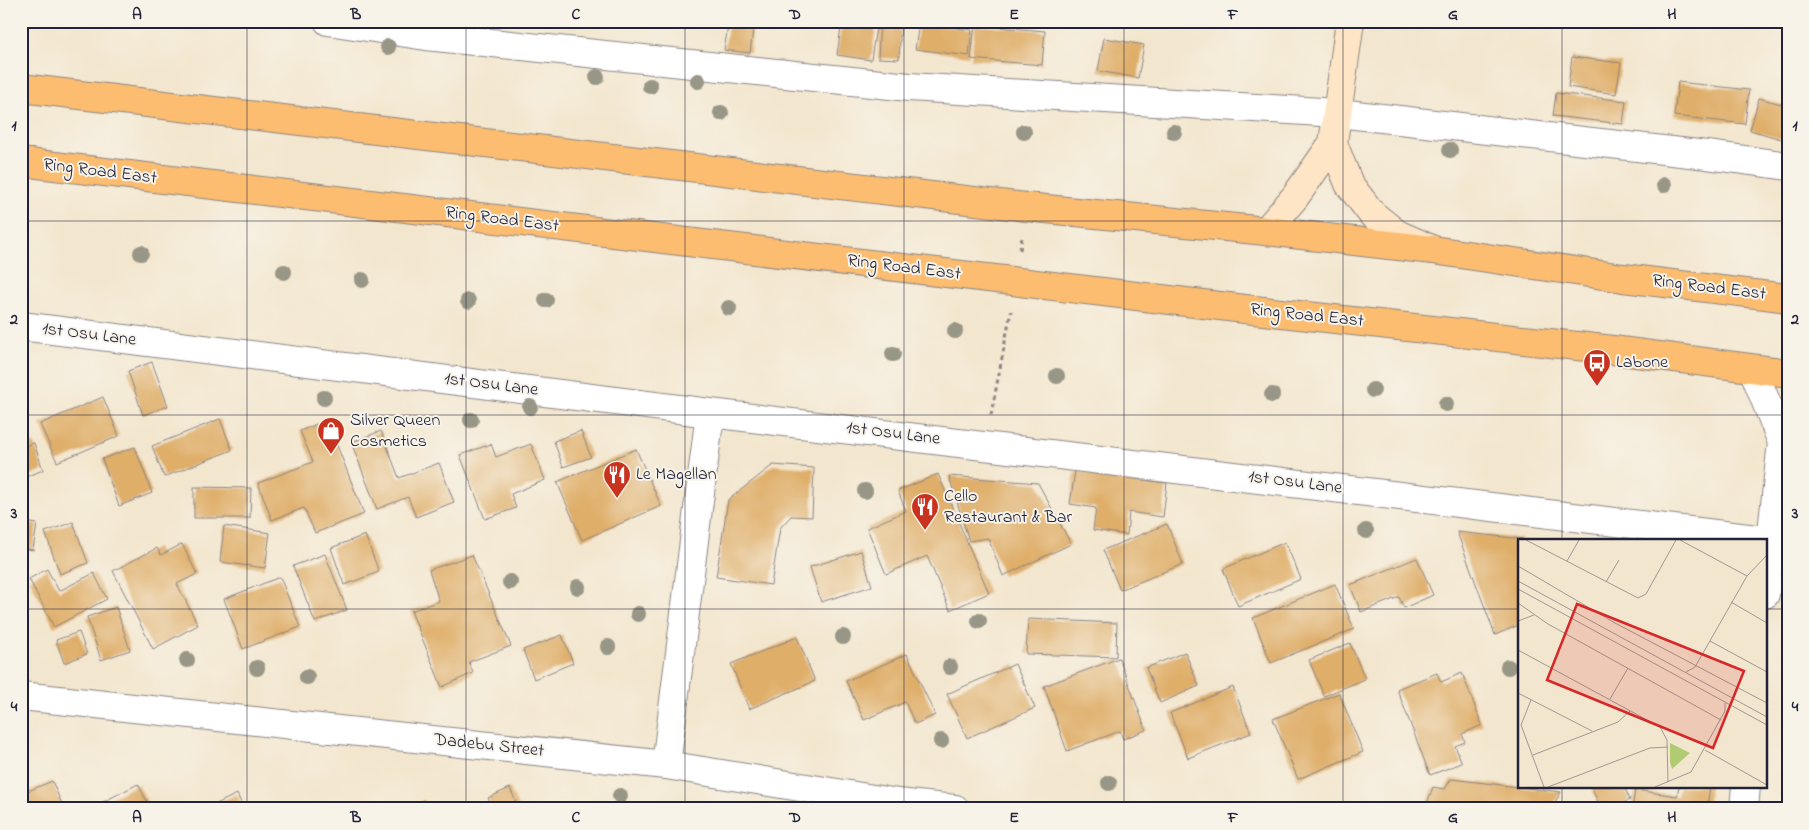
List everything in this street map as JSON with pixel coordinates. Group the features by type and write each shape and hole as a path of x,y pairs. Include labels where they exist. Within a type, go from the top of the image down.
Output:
{"main road":[{"name":"Ring Road East","path":"21,88 1026,207 1433,250 1623,278 1788,298"},
{"name":"Ring Road East","path":"21,162 1016,282 1613,350 1788,373"}],"street":[{"path":"328,21 426,36 909,87 1338,113 1707,154 1788,166"},
{"path":"1266,231 1295,198 1333,143 1350,21"},
{"path":"1333,143 1349,184 1372,214 1397,234 1433,250"},
{"name":"1st Osu Lane","path":"21,326 710,413 1759,539"},
{"path":"1753,369 1785,439 1767,540 1766,567"},
{"path":"666,764 710,413"},
{"name":"Dadebu Street","path":"21,696 666,764 897,806 955,809"},
{"path":"1744,809 1746,788"}],"path":[{"path":"985,445 1016,282 1026,207"}],"building":[{"path":"729,21 754,21 750,53 724,50"},
{"path":"842,21 877,21 871,60 837,55"},
{"path":"880,21 901,21 899,59 878,58"},
{"path":"919,23 972,30 969,56 915,49"},
{"path":"975,25 1045,31 1042,65 971,59"},
{"path":"1104,38 1144,45 1138,78 1098,71"},
{"path":"1572,57 1621,63 1616,94 1568,87"},
{"path":"1678,82 1749,90 1745,124 1674,116"},
{"path":"1556,93 1626,101 1623,124 1553,116"},
{"path":"1759,98 1788,106 1788,141 1750,130"},
{"path":"152,362 168,406 143,415 128,371"},
{"path":"103,397 119,436 57,462 40,424"},
{"path":"220,419 232,450 164,477 152,446"},
{"path":"327,420 364,514 315,533 304,508 272,520 258,483 313,462 300,431"},
{"path":"381,431 399,478 439,463 454,502 416,517 408,497 377,509 351,442"},
{"path":"581,431 591,457 563,467 554,441"},
{"path":"34,443 43,470 21,479 21,447"},
{"path":"491,444 496,457 531,444 545,480 511,494 516,508 485,519 460,455"},
{"path":"135,447 152,493 119,506 102,459"},
{"path":"636,449 661,506 582,540 557,482"},
{"path":"773,465 814,468 812,517 791,516 780,528 771,585 716,577 728,500"},
{"path":"1075,471 1167,483 1163,517 1129,512 1127,535 1093,530 1096,508 1070,504"},
{"path":"938,474 989,593 950,610 927,556 886,574 867,528 906,511 898,491"},
{"path":"949,476 1038,483 1071,544 1003,576 988,538 969,541"},
{"path":"194,487 251,488 250,518 194,518"},
{"path":"21,521 37,524 33,550 21,548"},
{"path":"73,522 88,563 60,574 45,532"},
{"path":"1167,524 1183,564 1120,590 1103,550"},
{"path":"224,526 270,533 265,568 220,562"},
{"path":"1457,532 1523,539 1518,539 1518,625 1495,635"},
{"path":"365,535 379,572 344,585 331,548"},
{"path":"1285,542 1301,579 1238,606 1223,569"},
{"path":"182,544 197,574 177,584 198,625 153,649 113,571 157,548 161,555"},
{"path":"861,551 872,586 821,602 810,567"},
{"path":"325,554 347,610 315,622 293,566"},
{"path":"472,555 511,646 469,662 473,673 442,687 411,611 439,601 429,570"},
{"path":"1417,558 1433,595 1404,608 1399,597 1361,612 1350,585"},
{"path":"47,569 59,591 94,573 107,599 54,627 29,579"},
{"path":"280,577 300,627 243,649 224,599"},
{"path":"1335,584 1354,629 1271,663 1253,618"},
{"path":"116,607 130,650 101,660 87,617"},
{"path":"1028,619 1117,623 1116,657 1026,654"},
{"path":"79,632 87,654 64,663 56,640"},
{"path":"562,635 573,663 534,679 523,650"},
{"path":"797,637 815,681 749,709 731,664"},
{"path":"1350,643 1365,679 1324,696 1309,660"},
{"path":"1185,652 1199,686 1160,703 1146,668"},
{"path":"907,654 935,715 915,724 905,702 864,720 846,681"},
{"path":"1119,658 1146,730 1123,739 1120,731 1067,751 1044,686"},
{"path":"1015,664 1035,708 967,738 947,694"},
{"path":"1437,673 1441,682 1462,673 1482,725 1462,734 1465,742 1455,746 1462,763 1430,775 1397,689"},
{"path":"1233,687 1251,733 1188,758 1170,713"},
{"path":"1339,693 1363,752 1298,779 1273,719"},
{"path":"1787,768 1788,794 1783,795"},
{"path":"1451,779 1561,792 1551,809 1425,809 1433,787 1445,789"},
{"path":"52,781 64,809 21,809 21,794"},
{"path":"138,784 151,809 89,809"},
{"path":"510,788 519,809 493,809 488,798"},
{"path":"1592,788 1625,788 1630,800 1610,809 1601,809"},
{"path":"1679,788 1710,788 1707,809 1632,809 1635,790 1677,796"},
{"path":"237,794 244,809 206,809"},
{"path":"424,800 427,809 403,809"}],"place":[{"name":"Labone","path":"1597,387"},
{"name":"Silver Queen Cosmetics","path":"331,455"},
{"name":"Le Magellan","path":"617,499"},
{"name":"Cello Restaurant & Bar","path":"925,531"}]}
